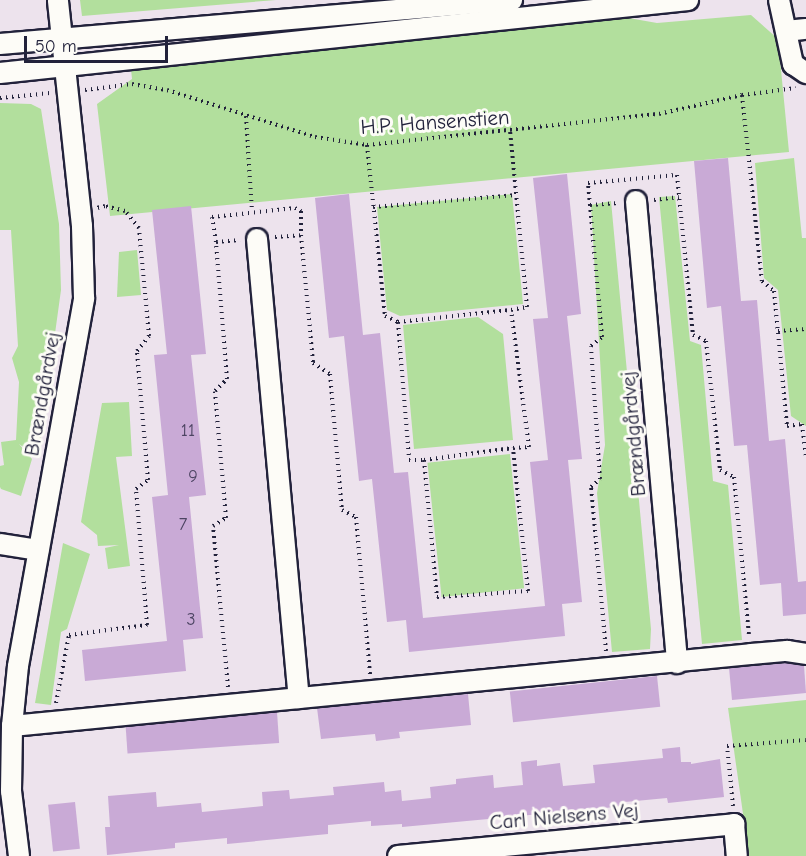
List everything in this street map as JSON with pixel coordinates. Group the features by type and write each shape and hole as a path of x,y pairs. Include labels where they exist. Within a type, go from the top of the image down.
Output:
{"street":[{"name":"Brændgårdvej","path":"19,856 11,791 12,726 18,666 84,298 81,210 58,0"},
{"path":"0,44 512,0"},
{"path":"0,73 65,68 688,0"},
{"path":"779,0 793,64 806,73"},
{"path":"786,31 806,29"},
{"name":"Brændgårdvej","path":"636,201 677,663"},
{"path":"257,239 299,698"},
{"path":"0,544 39,550"},
{"path":"12,726 788,651 806,654"},
{"path":"734,824 737,856"},
{"name":"Carl Nielsens Vej","path":"398,856 734,824"}],"path":[{"name":"H.P. Hansenstien","path":"0,98 132,84 166,90 315,137 367,145 510,132 659,114 742,95 806,87"},
{"path":"742,95 762,281 774,291 787,426 802,424 806,457"},
{"path":"246,116 252,212"},
{"path":"367,145 385,316 398,322 527,307 510,132"},
{"path":"373,207 515,195"},
{"path":"52,722 69,635 147,625 136,489 148,480 137,351 149,336 139,228 125,211 105,206 81,210"},
{"path":"216,242 212,217 295,208 301,211 301,235"},
{"path":"398,322 409,460 424,460 528,447 511,310"},
{"path":"778,331 806,329"},
{"path":"424,460 437,597 528,591 513,448"},
{"path":"734,824 727,746 806,740"}],"green space":[{"path":"80,0 276,0 82,16"},
{"path":"751,15 778,39 789,152 110,216 97,104 132,79 131,69 623,17 657,23"},
{"path":"0,103 31,104 41,109 59,224 61,290 38,457 19,444 32,459 21,496 0,487 0,466 4,465 1,442 16,440 19,382 12,358 18,346 11,230 0,230"},
{"path":"794,158 802,238 806,238 806,426 791,416 778,290 764,278 755,163"},
{"path":"512,194 523,304 400,316 387,310 377,207"},
{"path":"675,196 690,341 701,345 713,481 728,485 742,640 702,644 659,197"},
{"path":"611,201 651,629 650,649 612,652 597,493 605,445 591,205"},
{"path":"137,250 141,295 117,297 119,252"},
{"path":"478,317 503,334 513,440 414,449 403,325"},
{"path":"129,402 132,456 116,457 130,566 108,569 105,548 119,545 98,546 97,535 81,522 102,403"},
{"path":"510,454 524,588 442,597 427,463"},
{"path":"63,543 90,554 67,629 61,632 51,705 35,703"},
{"path":"806,700 806,856 749,856 728,708"}],"building":[{"path":"728,158 741,301 757,300 769,441 785,439 798,582 806,581 806,614 783,616 781,583 760,585 747,445 734,446 721,306 707,308 694,161"},
{"path":"567,174 581,314 567,316 582,459 568,460 582,602 562,604 565,636 409,652 406,620 387,622 372,479 359,481 344,336 329,338 315,198 349,194 363,335 380,333 394,473 408,472 423,618 545,606 530,462 548,460 533,319 548,318 533,178"},
{"path":"191,206 206,354 191,355 206,495 189,497 203,638 183,640 186,671 85,681 82,650 167,641 152,497 168,495 154,355 167,354 152,210"},
{"path":"787,663 804,666 806,693 732,700 729,668"},
{"path":"657,676 660,707 513,722 510,691"},
{"path":"468,694 471,725 399,732 400,738 376,741 375,734 321,739 317,708"},
{"path":"277,712 279,743 128,754 125,723"},
{"path":"680,747 681,762 691,762 691,764 720,759 724,797 668,803 667,798 625,802 626,806 402,827 402,824 371,826 371,821 328,825 328,834 227,844 227,838 175,843 175,848 107,855 105,827 110,827 108,796 156,792 157,807 201,803 202,812 263,806 262,792 289,790 290,799 334,795 333,787 384,782 385,792 401,790 402,801 431,798 430,787 456,784 456,779 493,775 494,788 523,785 521,762 537,760 537,766 560,763 563,786 595,783 593,765 663,758 662,749"},
{"path":"75,802 80,849 53,852 48,805"}]}
